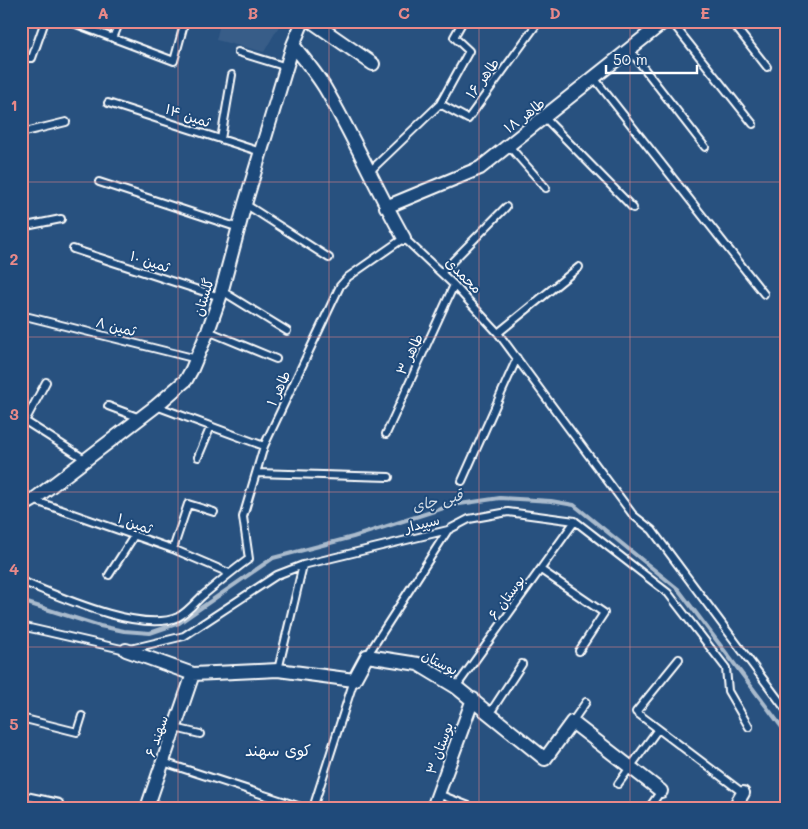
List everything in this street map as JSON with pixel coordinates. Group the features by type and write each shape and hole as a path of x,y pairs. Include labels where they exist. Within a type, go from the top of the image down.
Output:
{"street":[{"name":"گلستان","path":"27,504 156,406 186,380 208,332 221,294 245,204 302,21"},
{"path":"311,21 373,64"},
{"name":"طاهر ۱۸","path":"386,208 480,168 665,22"},
{"name":"محمدی","path":"293,45 324,87 370,170 386,208 404,238"},
{"path":"126,650 193,674 278,670 354,680 367,656"},
{"name":"بوستان","path":"367,656 418,664 473,699 545,759 572,722"},
{"name":"سهند ۶","path":"147,808 193,674"},
{"name":"بوستان ۳","path":"433,808 473,699"},
{"path":"572,722 661,791"},
{"path":"734,808 743,793"}],"lane":[{"path":"21,58 32,58 45,21"},
{"path":"68,21 174,61 183,28"},
{"path":"113,38 120,21"},
{"path":"370,170 440,104 469,51 454,37 463,21"},
{"name":"طاهر ۱۶","path":"440,104 468,119 539,21"},
{"path":"731,21 767,67"},
{"path":"665,22 753,124"},
{"path":"629,49 706,147"},
{"path":"238,52 287,67"},
{"path":"221,139 232,75"},
{"path":"595,79 764,294"},
{"name":"ثمین ۱۴","path":"108,103 261,152"},
{"path":"544,118 633,208"},
{"path":"21,133 66,122"},
{"path":"509,146 546,188"},
{"path":"99,182 239,228"},
{"path":"245,204 329,258"},
{"path":"442,272 506,207"},
{"path":"21,227 61,218"},
{"name":"محمدی","path":"404,238 442,272 498,333 633,515 652,530 787,711"},
{"name":"طاهر ۱","path":"229,573 249,560 243,517 264,446 340,286 348,277 404,238"},
{"name":"ثمین ۱۰","path":"73,249 221,294 287,331"},
{"path":"498,333 579,267"},
{"name":"طاهر ۳","path":"386,434 454,285"},
{"name":"ثمین ۸","path":"29,318 197,359"},
{"path":"208,332 276,359"},
{"path":"462,481 517,358"},
{"path":"46,382 26,421 86,460"},
{"path":"108,406 140,418"},
{"path":"156,406 264,446"},
{"path":"198,457 211,426"},
{"path":"256,474 389,477"},
{"name":"ثمین ۱","path":"21,491 27,504 173,549 229,573"},
{"path":"173,549 188,504 214,512"},
{"name":"سپیدار","path":"21,627 126,650 184,636 277,575 303,565 448,530 469,519 508,512 576,521"},
{"path":"576,521 668,593 726,668 728,691 749,726"},
{"name":"بوستان ۶","path":"456,687 576,521"},
{"path":"367,656 448,530"},
{"path":"109,575 134,536"},
{"path":"278,670 303,565"},
{"path":"541,570 604,613 579,651"},
{"path":"21,580 65,599 126,618 154,622 180,617 229,573"},
{"path":"679,659 636,712 743,793"},
{"path":"490,713 522,664"},
{"path":"313,808 354,680"},
{"path":"572,722 586,702"},
{"path":"21,718 77,732 82,716"},
{"path":"175,728 200,734"},
{"path":"618,784 658,729"},
{"path":"163,762 304,808"},
{"path":"649,808 661,791"},
{"path":"438,794 474,808"},
{"path":"21,795 58,803"}],"shaded area":[{"path":"212,21 282,21 264,52 216,40 219,28"}],"waterway":[{"name":"قبی چای","path":"21,601 100,626 124,631 150,633 179,623 273,558 353,537 453,505 500,498 551,501 574,505 678,589 787,734"}],"district":[{"name":"کوی سهند","path":"278,749"}]}
